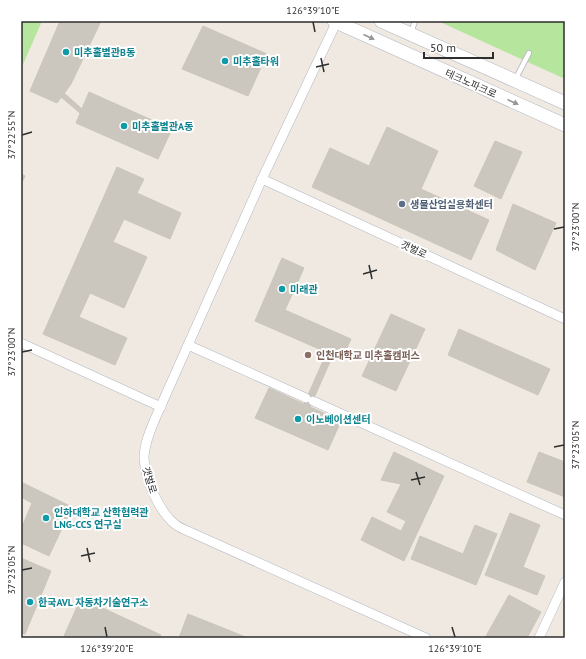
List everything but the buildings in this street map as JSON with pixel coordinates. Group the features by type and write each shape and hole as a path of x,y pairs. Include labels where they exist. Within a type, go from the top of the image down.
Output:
{"street":[{"name":"테크노파크로","path":"336,21 565,126"},
{"name":"갯벌로","path":"336,21 262,179 160,407 148,437 144,457 151,488 158,503 175,524 426,638"},
{"name":"테크노파크로","path":"381,21 565,103"},
{"name":"갯벌로","path":"262,179 565,319"},
{"path":"21,343 160,407"},
{"path":"188,345 565,515"},
{"path":"539,638 565,582"}],"lane":[{"path":"410,34 414,21"},
{"path":"514,81 529,53"}],"green space":[{"path":"21,21 42,21 21,69"},
{"path":"438,21 565,21 565,79"}],"place":[{"name":"미추홀별관B동","path":"66,52"},
{"name":"미추홀타워","path":"225,61"},
{"name":"미추홀별관A동","path":"124,126"},
{"name":"생물산업실용화센터","path":"402,204"},
{"name":"미래관","path":"282,289"},
{"name":"인천대학교 미추홀캠퍼스","path":"308,355"},
{"name":"이노베이션센터","path":"298,419"},
{"name":"인하대학교 산학협력관 LNG-CCS 연구실","path":"46,518"},
{"name":"한국AVL 자동차기술연구소","path":"30,602"}]}
